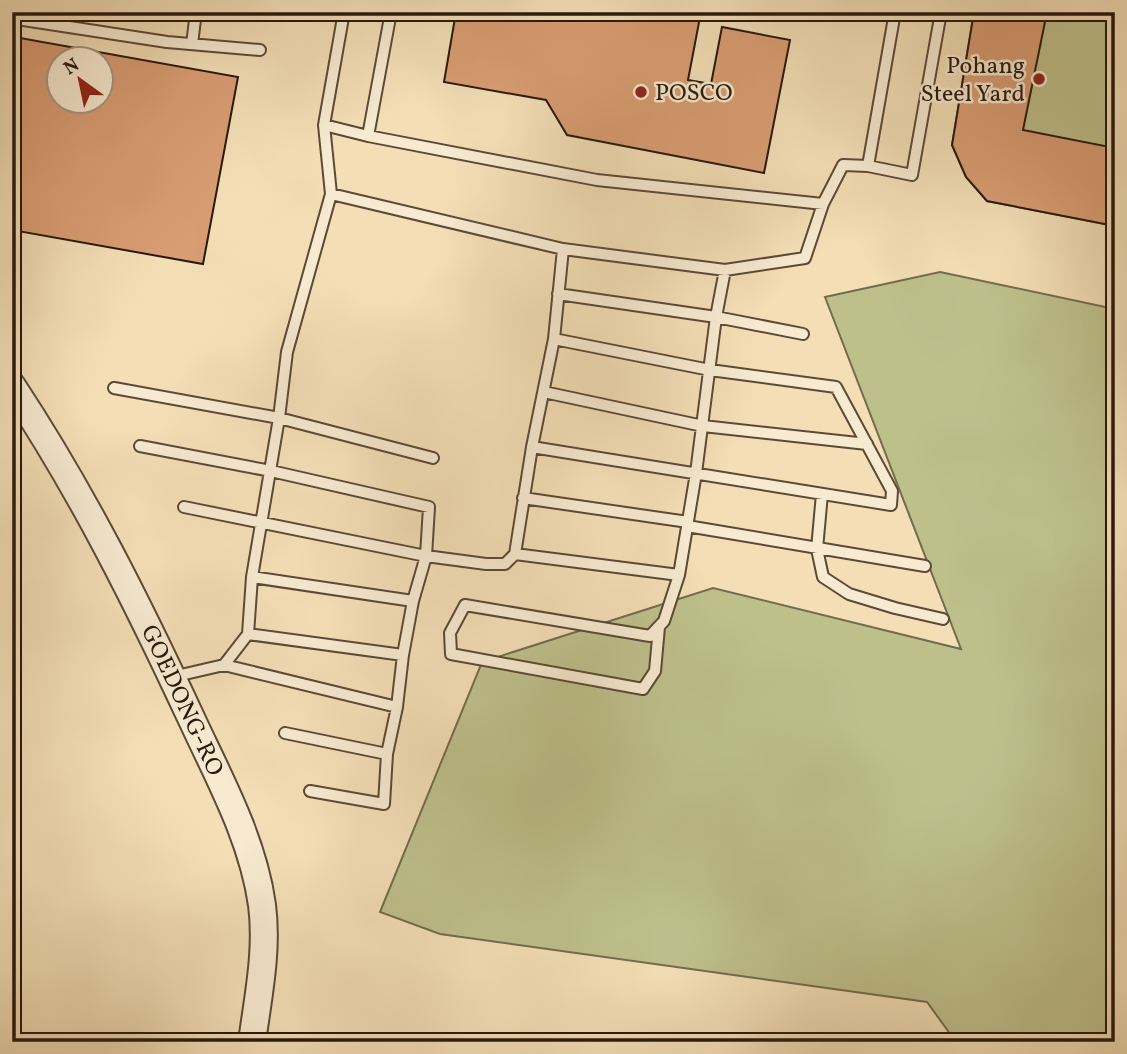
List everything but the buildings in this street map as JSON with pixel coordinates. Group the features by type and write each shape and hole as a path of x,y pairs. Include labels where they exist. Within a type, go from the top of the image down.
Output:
{"street":[{"name":"GOEDONG-RO","path":"12,386 75,484 120,567 173,677 249,848 264,930 252,1042"}],"lane":[{"path":"18,12 17,19 192,44 260,50"},
{"path":"192,44 196,12"},
{"path":"224,665 247,634 252,577 290,340 331,194 324,125 344,12"},
{"path":"368,136 391,12"},
{"path":"868,166 895,12"},
{"path":"331,194 563,249 725,270 805,258 823,204 843,165 868,166 912,175 941,12"},
{"path":"324,125 597,180 823,204"},
{"path":"184,507 426,556 505,564 514,554 531,447 554,339 563,249"},
{"path":"659,627 655,671 643,689 451,654 450,633 465,605 650,636 664,621 679,575 725,270"},
{"path":"558,294 716,317 803,334"},
{"path":"531,447 891,505 892,491 836,387 710,370 554,339"},
{"path":"114,388 279,418 433,458"},
{"path":"544,392 703,426 867,444"},
{"path":"140,446 271,471 429,507 426,556 413,601 387,754 384,804 310,791"},
{"path":"822,494 817,549 823,577 849,594 943,619"},
{"path":"523,498 925,566"},
{"path":"514,554 679,575"},
{"path":"252,577 413,601"},
{"path":"247,634 403,655"},
{"path":"173,677 224,665 397,707"},
{"path":"285,733 387,754"}],"green space":[{"name":"Pohang Steel Yard","path":"974,12 1115,12 1115,226 987,201 966,177 952,145"},
{"path":"940,272 1115,309 1115,1042 956,1042 927,1002 440,934 380,912 482,662 713,588 961,649 825,297"}],"place":[{"name":"Pohang Steel Yard","path":"1039,79"},
{"name":"POSCO","path":"641,92"}]}
